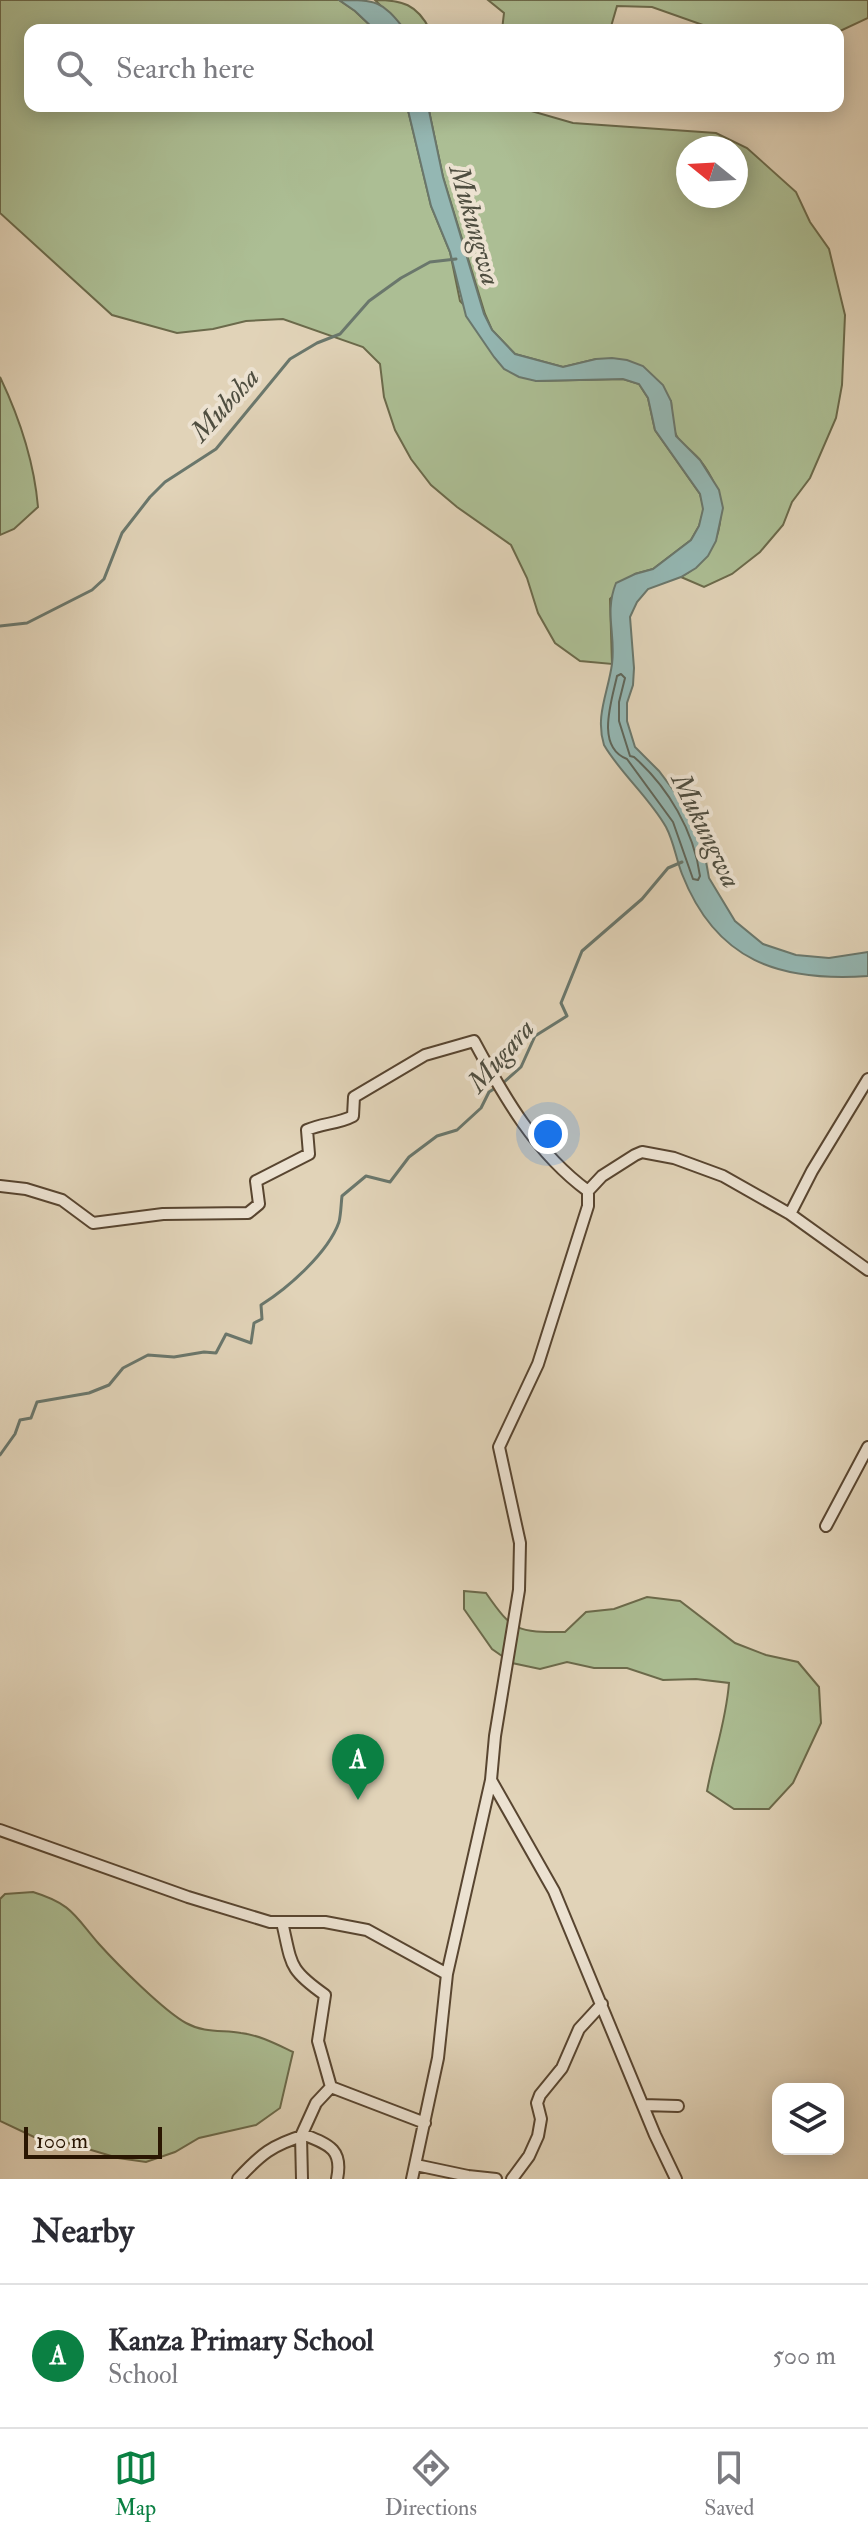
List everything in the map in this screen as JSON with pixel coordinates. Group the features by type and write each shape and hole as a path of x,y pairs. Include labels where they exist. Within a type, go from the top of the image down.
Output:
{"street":[{"path":"0,1186 26,1189 62,1200 93,1223 163,1214 248,1213 259,1204 256,1181 309,1154 307,1130 323,1124 338,1124 353,1116 354,1097 425,1055 474,1041 498,1086 537,1141 563,1173 588,1191"},
{"path":"790,1214 812,1171 868,1079"},
{"path":"412,2179 438,2058 447,1974 491,1780 495,1736 519,1590 521,1551 499,1447 541,1356 588,1206 588,1191 602,1176 629,1157 642,1152 674,1158 723,1176 790,1214 868,1270"},
{"path":"826,1526 868,1447"},
{"path":"491,1780 554,1891 676,2179"},
{"path":"0,1830 203,1902 270,1922 340,1923 367,1930 447,1974"},
{"path":"282,1922 296,1973 325,1995 318,2041 331,2087"},
{"path":"512,2179 529,2156 538,2136 541,2119 537,2103 540,2095 562,2068 579,2029 602,2004"},
{"path":"331,2087 425,2123"},
{"path":"302,2179 301,2136 316,2103 331,2087"},
{"path":"643,2105 678,2106"},
{"path":"238,2179 257,2157 305,2135 324,2142 334,2150 338,2157 337,2179"},
{"path":"416,2165 496,2179"}],"green space":[{"path":"0,0 339,0 369,24 24,24 24,112 408,112 431,206 450,252 460,301 536,381 623,379 639,384 648,398 655,430 700,494 704,509 699,526 691,540 653,569 635,574 610,599 612,664 580,661 555,643 538,613 527,578 511,545 431,485 411,459 395,430 384,397 380,364 363,347 283,319 246,321 177,333 112,315 0,213"},
{"path":"375,0 408,5 427,24 399,24"},
{"path":"488,0 868,0 868,18 844,29 844,24 700,24 652,7 617,6 612,24 503,24 504,13"},
{"path":"429,112 535,112 573,123 716,133 722,136 676,136 676,208 748,208 748,149 796,192 810,222 829,249 845,315 842,385 836,418 810,478 792,502 783,525 760,552 732,574 704,587 681,577 708,553 716,539 720,508 710,476 676,434 671,401 596,359 563,367 515,354 492,330 443,177"},
{"path":"0,377 25,440 38,507 14,529 0,535"},
{"path":"464,1591 486,1593 510,1622 536,1631 565,1632 586,1612 614,1609 647,1597 680,1601 735,1643 766,1655 798,1662 819,1687 821,1723 793,1783 769,1809 734,1809 707,1791 729,1683 696,1679 663,1680 627,1668 594,1668 567,1662 540,1669 512,1663 492,1649 464,1609"},
{"path":"33,1892 64,1906 129,1975 186,2023 206,2030 254,2036 293,2052 280,2108 256,2125 199,2138 175,2152 146,2162 34,2137 0,2121 0,1899 5,1894"}],"water":[{"path":"339,0 362,0 377,4 400,24 369,24"},
{"path":"408,112 429,112 443,177 484,314 492,330 515,354 563,367 596,359 627,360 643,366 663,385 671,401 676,436 700,460 719,490 723,508 716,541 708,556 681,577 648,589 630,617 634,668 627,721 635,747 659,771 680,799 703,845 709,878 735,921 763,944 796,955 829,958 868,952 868,976 806,975 754,960 732,946 696,904 682,874 669,833 659,816 604,745 601,724 612,664 611,604 616,583 653,569 691,540 699,526 703,509 700,494 655,430 648,398 639,384 623,379 536,381 504,369 466,316 450,252 431,206"}],"waterway":[{"name":"Muboha","path":"0,626 27,623 92,590 104,579 122,533 150,497 165,482 216,449 290,359 340,334 369,301 401,278 430,262 456,259"},
{"name":"Mugara","path":"503,1083 521,1067 535,1036 567,1016 561,1003 582,951 642,899 668,868 682,862"},
{"name":"Mugara","path":"0,1455 15,1434 20,1420 31,1418 37,1402 89,1393 109,1385 123,1368 148,1355 174,1357 216,1353 226,1334 251,1343 254,1323 262,1319 261,1305 306,1269 334,1234 339,1222 342,1196 366,1176 390,1182 409,1157 437,1136 457,1130 481,1108 489,1092 497,1087"}],"place":[{"name":"Kanza Primary School","path":"358,1800"}],"water label":[{"name":"Mukungwa","path":"476,225"},
{"name":"Mukungwa","path":"707,830"}]}
